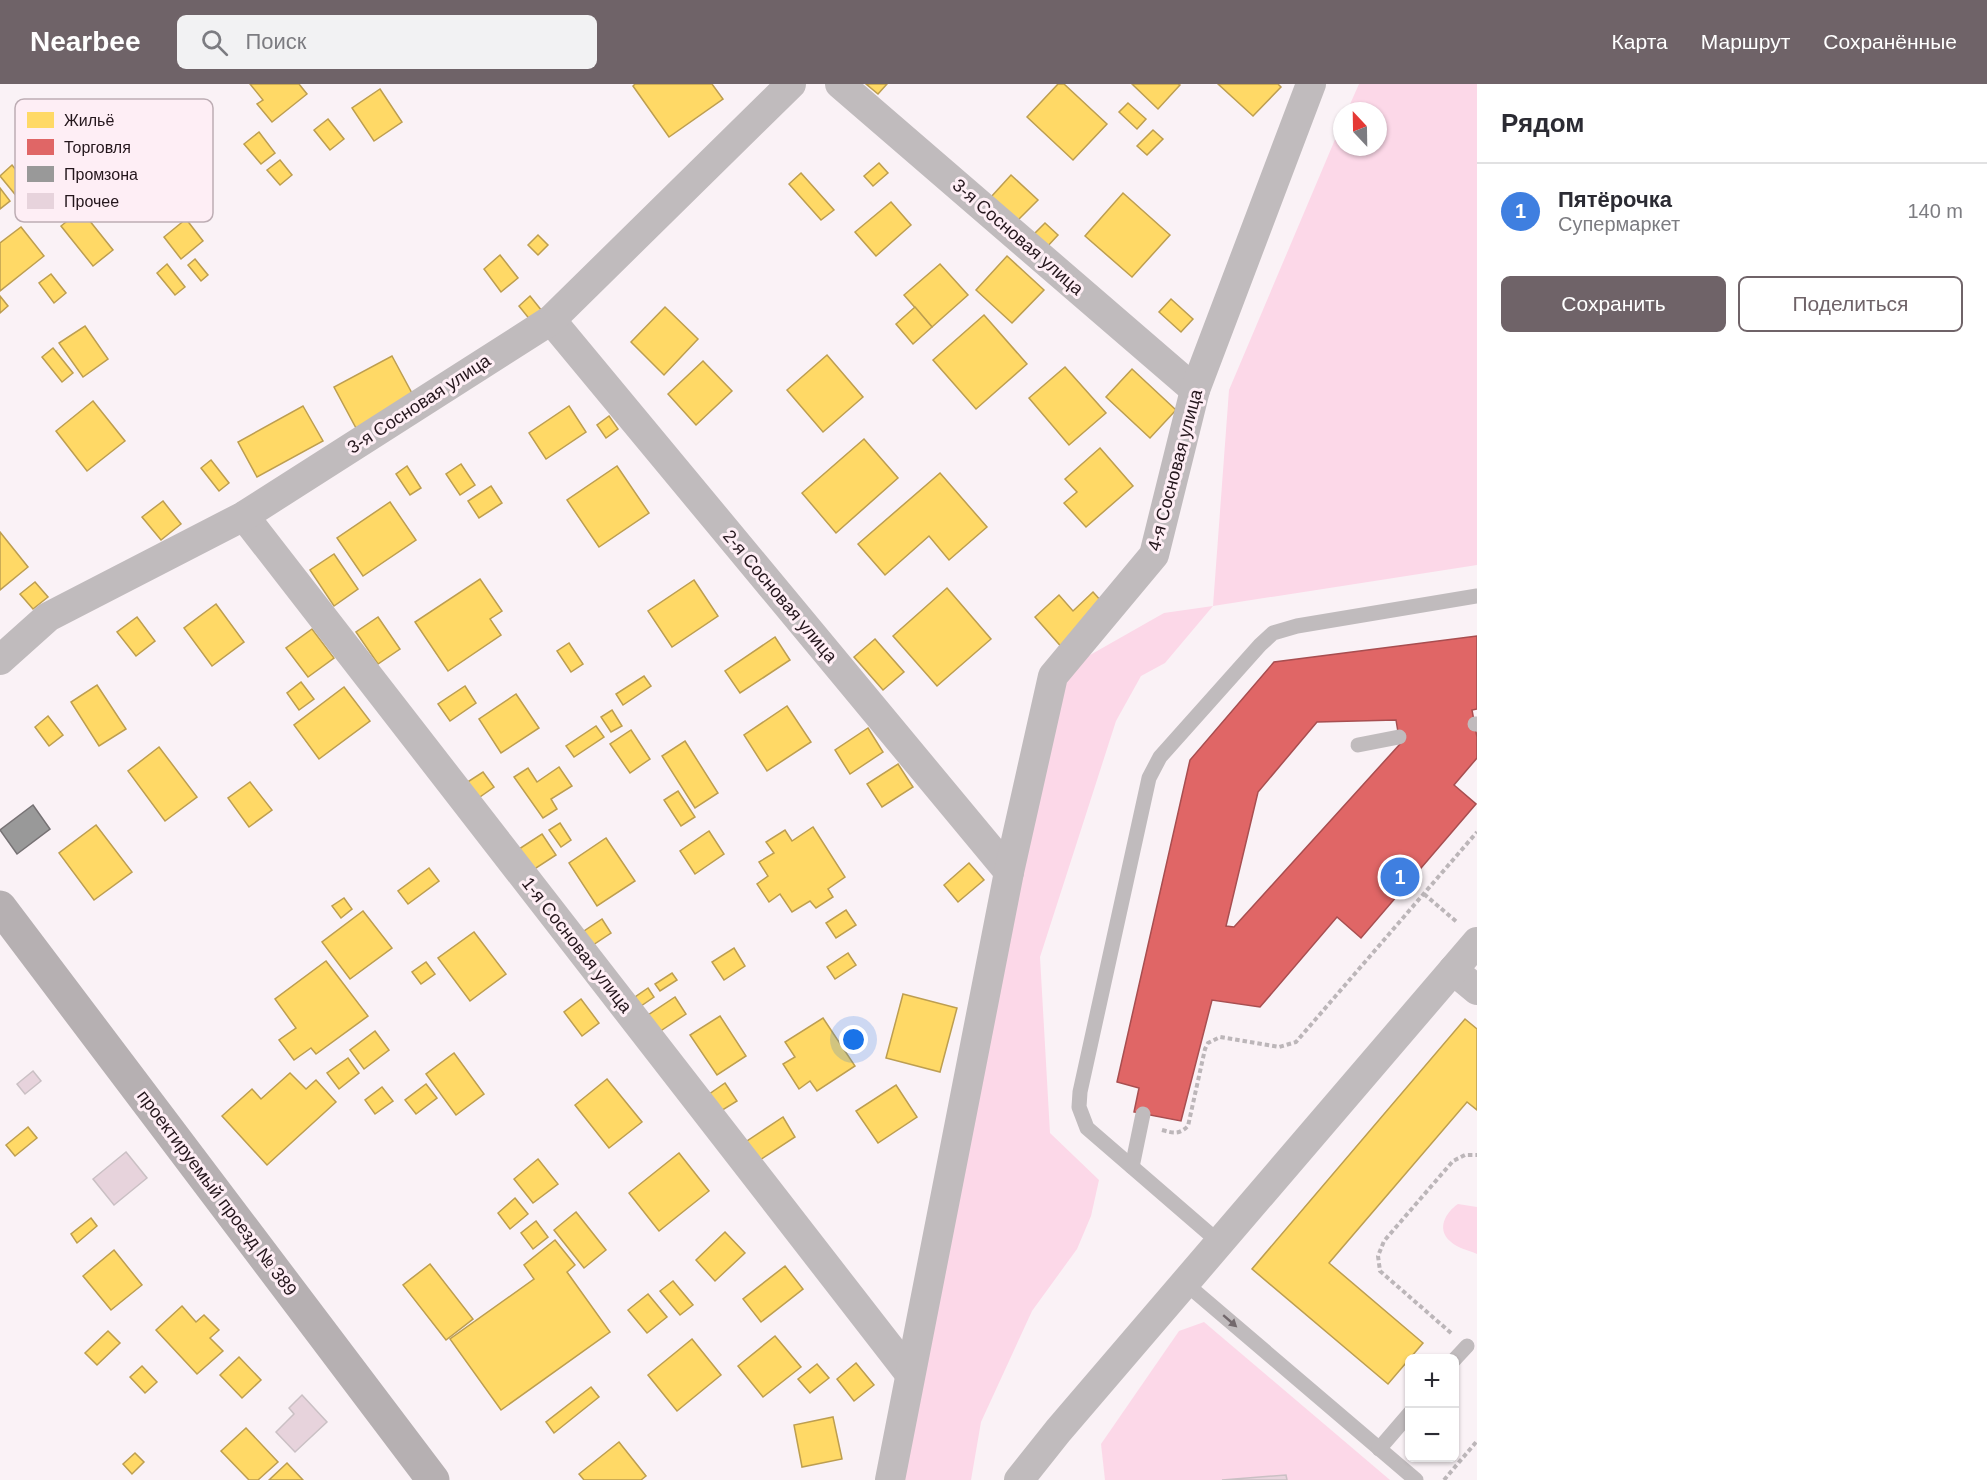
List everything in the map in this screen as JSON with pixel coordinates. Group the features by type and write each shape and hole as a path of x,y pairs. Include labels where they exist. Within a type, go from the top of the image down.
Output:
{"main road":[{"name":"проектируемый проезд № 389","path":"0,907 433,1480"}],"street":[{"name":"3-я Сосновая улица","path":"0,660 48,617 244,516 551,320 791,84"},
{"name":"3-я Сосновая улица","path":"840,84 1195,390"},
{"name":"4-я Сосновая улица","path":"890,1480 1009,872 1053,676 1154,555 1195,390 1311,84"},
{"name":"2-я Сосновая улица","path":"551,320 1009,872"},
{"name":"1-я Сосновая улица","path":"244,516 910,1374"},
{"path":"1024,1477 1185,1283 1453,970 1468,933"},
{"path":"1453,970 1477,990"}],"lane":[{"path":"1220,1243 1087,1128 1081,1118 1079,1100 1146,787 1160,757 1273,633 1296,626 1477,596"},
{"path":"1358,745 1399,737"},
{"path":"1132,1167 1142,1120"},
{"path":"1185,1283 1416,1480"},
{"path":"1459,1355 1467,1346"},
{"path":"1379,1449 1405,1419"}],"path":[{"path":"1142,1120 1175,1133 1188,1126 1205,1049 1212,1039 1220,1036 1229,1037 1279,1047 1296,1042 1477,832"},
{"path":"1424,894 1468,933"},
{"path":"1467,1346 1380,1271 1378,1256 1384,1241 1453,1161 1465,1155 1477,1155"},
{"path":"1444,1480 1477,1441"}],"shaded area":[{"path":"1359,84 1477,84 1477,565 1213,606 1229,390 1333,144 1333,156 1387,156 1387,102 1351,102"},
{"path":"1213,606 1165,663 1141,676 1116,721 1040,957 1050,1133 1099,1180 1091,1216 1077,1249 1032,1311 981,1422 971,1480 901,1480 1053,676 1164,613"},
{"path":"1458,1204 1477,1207 1477,1254 1453,1243 1444,1231 1444,1221"},
{"path":"1204,1322 1390,1480 1105,1480 1101,1444 1179,1331"}],"building: Жильё":[{"path":"250,84 299,84 307,94 272,122 257,104 263,100"},
{"path":"635,84 712,84 723,99 669,137 633,86"},
{"path":"866,84 887,84 878,94"},
{"path":"1058,84 1064,84 1107,124 1073,160 1027,117"},
{"path":"1132,84 1178,84 1180,85 1158,109"},
{"path":"1218,84 1278,84 1281,87 1253,116"},
{"path":"380,89 402,122 374,141 352,108"},
{"path":"1128,103 1146,119 1137,129 1119,112"},
{"path":"328,119 344,139 330,150 314,130"},
{"path":"1153,130 1163,139 1147,155 1137,146"},
{"path":"259,132 275,153 261,164 244,144"},
{"path":"280,160 292,175 280,185 267,170"},
{"path":"879,163 888,173 873,186 864,176"},
{"path":"12,165 15,169 15,194 0,176"},
{"path":"801,173 834,210 821,220 789,184"},
{"path":"1011,175 1038,200 1017,221 991,197"},
{"path":"0,188 10,201 0,209"},
{"path":"1123,193 1170,235 1132,277 1085,236"},
{"path":"891,202 911,225 876,256 855,232"},
{"path":"66,222 91,222 113,250 93,266 61,226"},
{"path":"182,222 188,222 203,241 181,259 164,237"},
{"path":"1045,223 1058,235 1046,248 1033,235"},
{"path":"21,227 44,256 0,291 0,243"},
{"path":"538,235 548,245 538,255 528,245"},
{"path":"500,255 518,278 501,292 484,269"},
{"path":"1007,256 1044,290 1012,323 976,290"},
{"path":"195,259 208,275 201,281 188,265"},
{"path":"167,264 185,287 175,295 157,273"},
{"path":"940,264 968,295 932,327 904,295"},
{"path":"51,274 66,293 54,303 39,283"},
{"path":"0,296 8,306 0,313"},
{"path":"530,296 542,311 531,321 519,306"},
{"path":"1171,299 1193,319 1181,332 1159,312"},
{"path":"665,307 698,339 664,375 631,342"},
{"path":"915,307 932,327 913,344 896,324"},
{"path":"984,315 1027,364 976,409 933,360"},
{"path":"85,326 108,359 83,377 59,343"},
{"path":"53,348 73,373 62,382 42,357"},
{"path":"827,355 863,397 823,432 787,390"},
{"path":"392,356 414,397 356,428 334,387"},
{"path":"703,361 732,391 696,425 668,394"},
{"path":"1065,367 1106,413 1069,445 1029,398"},
{"path":"1132,369 1176,410 1150,438 1106,397"},
{"path":"93,401 125,441 87,471 56,431"},
{"path":"303,406 323,441 257,477 238,442"},
{"path":"569,406 586,432 546,459 529,433"},
{"path":"609,416 618,429 606,438 597,425"},
{"path":"864,439 898,478 836,533 802,493"},
{"path":"1100,448 1133,486 1086,527 1064,503 1077,492 1065,479"},
{"path":"211,460 229,483 219,491 201,468"},
{"path":"461,464 475,485 460,495 446,474"},
{"path":"407,466 421,488 410,495 396,474"},
{"path":"617,466 649,513 599,547 567,500"},
{"path":"940,473 987,527 949,560 929,536 885,575 858,544"},
{"path":"491,486 502,503 479,518 468,501"},
{"path":"163,501 181,524 161,540 142,517"},
{"path":"390,502 416,540 363,576 337,538"},
{"path":"0,532 28,567 0,590"},
{"path":"334,554 358,589 334,606 310,570"},
{"path":"480,579 502,611 490,619 501,635 448,671 415,622"},
{"path":"694,580 718,616 672,647 648,611"},
{"path":"35,582 48,597 33,609 20,594"},
{"path":"947,588 991,639 937,686 893,636"},
{"path":"1093,592 1111,612 1073,660 1035,617 1059,595 1073,611"},
{"path":"216,604 244,642 212,666 184,628"},
{"path":"137,617 155,641 136,656 117,632"},
{"path":"378,617 400,649 378,664 356,632"},
{"path":"312,629 334,658 308,677 286,648"},
{"path":"775,637 790,660 740,693 725,671"},
{"path":"875,639 904,672 883,690 854,657"},
{"path":"569,643 583,664 571,672 557,651"},
{"path":"644,676 651,686 623,705 616,694"},
{"path":"301,682 314,699 299,710 287,693"},
{"path":"97,685 126,729 99,746 71,702"},
{"path":"465,686 476,703 450,721 438,704"},
{"path":"344,687 370,721 319,759 294,725"},
{"path":"516,694 539,728 501,753 479,719"},
{"path":"787,706 811,742 767,771 744,735"},
{"path":"612,710 622,726 611,732 601,717"},
{"path":"48,716 63,735 49,746 35,727"},
{"path":"596,726 604,737 574,757 566,746"},
{"path":"868,728 883,752 850,774 835,750"},
{"path":"631,730 650,759 630,773 610,744"},
{"path":"685,741 718,793 695,808 662,756"},
{"path":"159,747 197,797 165,821 128,771"},
{"path":"898,764 913,787 882,807 867,784"},
{"path":"559,767 572,786 551,799 557,809 543,818 514,777 528,768 537,782"},
{"path":"483,772 494,787 477,799 466,783"},
{"path":"250,782 272,810 249,827 228,798"},
{"path":"678,791 695,817 681,826 664,800"},
{"path":"560,823 571,840 561,847 549,830"},
{"path":"96,825 132,872 94,900 59,853"},
{"path":"813,827 845,877 828,889 833,897 816,908 810,901 792,912 780,894 769,902 757,884 768,876 759,862 774,853 766,842 785,830 792,841"},
{"path":"709,831 724,854 695,874 680,851"},
{"path":"542,834 556,855 533,870 519,849"},
{"path":"606,838 635,881 597,906 569,863"},
{"path":"969,863 984,880 958,902 944,885"},
{"path":"429,868 439,881 408,904 398,891"},
{"path":"344,898 352,909 341,918 332,906"},
{"path":"846,910 856,925 836,938 826,923"},
{"path":"363,911 392,948 350,979 322,942"},
{"path":"602,919 611,933 587,949 578,935"},
{"path":"474,932 506,974 470,1001 438,958"},
{"path":"734,948 745,966 724,980 712,962"},
{"path":"848,953 856,965 835,979 827,967"},
{"path":"326,961 368,1016 316,1054 311,1048 294,1060 279,1040 296,1028 275,999"},
{"path":"426,962 435,974 421,984 412,972"},
{"path":"672,973 677,980 660,991 655,984"},
{"path":"648,988 654,997 641,1006 635,997"},
{"path":"903,994 957,1008 940,1072 886,1058"},
{"path":"675,997 686,1014 653,1036 642,1019"},
{"path":"581,999 599,1023 582,1036 564,1012"},
{"path":"720,1016 746,1056 717,1075 690,1035"},
{"path":"823,1018 855,1066 817,1091 810,1081 799,1089 783,1064 795,1057 785,1042"},
{"path":"1465,1019 1477,1029 1477,1110 1467,1102 1329,1263 1423,1343 1414,1354 1405,1354 1405,1364 1388,1384 1252,1269"},
{"path":"375,1031 389,1050 364,1069 350,1050"},
{"path":"454,1053 484,1094 456,1115 426,1074"},
{"path":"348,1058 359,1073 339,1089 327,1073"},
{"path":"290,1073 306,1089 316,1080 336,1102 267,1165 222,1116 252,1089 261,1099"},
{"path":"607,1079 642,1122 609,1148 575,1105"},
{"path":"725,1083 737,1101 716,1114 705,1097"},
{"path":"426,1084 437,1098 416,1114 405,1100"},
{"path":"896,1085 917,1117 878,1143 856,1111"},
{"path":"382,1087 393,1101 375,1114 365,1100"},
{"path":"783,1117 795,1137 757,1162 744,1143"},
{"path":"28,1127 37,1138 15,1156 6,1145"},
{"path":"679,1153 709,1191 659,1231 629,1193"},
{"path":"538,1159 558,1184 533,1203 514,1179"},
{"path":"515,1198 528,1214 510,1229 498,1213"},
{"path":"576,1212 606,1250 584,1268 554,1230"},
{"path":"91,1218 97,1226 77,1243 71,1234"},
{"path":"536,1221 548,1237 533,1249 521,1233"},
{"path":"725,1232 745,1253 715,1281 696,1260"},
{"path":"555,1240 575,1265 567,1272 610,1332 501,1410 450,1339 534,1279 524,1265"},
{"path":"114,1250 142,1285 111,1310 83,1276"},
{"path":"430,1264 473,1319 446,1340 403,1285"},
{"path":"785,1266 803,1289 761,1322 743,1299"},
{"path":"673,1281 693,1305 680,1315 660,1291"},
{"path":"648,1294 667,1317 647,1333 628,1310"},
{"path":"182,1306 196,1322 204,1315 219,1330 210,1338 223,1351 197,1374 156,1330"},
{"path":"108,1331 120,1343 97,1365 85,1353"},
{"path":"775,1336 801,1367 763,1397 738,1366"},
{"path":"692,1339 721,1375 677,1411 648,1375"},
{"path":"239,1357 261,1380 242,1398 220,1375"},
{"path":"856,1363 874,1385 854,1401 837,1379"},
{"path":"817,1364 829,1378 810,1393 798,1379"},
{"path":"142,1366 157,1382 145,1393 130,1377"},
{"path":"591,1387 599,1397 554,1433 546,1422"},
{"path":"833,1417 842,1459 802,1467 794,1425"},
{"path":"246,1428 278,1462 258,1480 249,1480 221,1451"},
{"path":"619,1442 646,1476 641,1480 584,1480 579,1474"},
{"path":"135,1453 144,1462 132,1474 123,1464"},
{"path":"287,1463 303,1480 269,1480"}],"building: Торговля":[{"path":"1477,636 1477,709 1472,710 1477,737 1477,758 1454,785 1476,804 1361,938 1337,917 1260,1007 1212,1000 1181,1121 1134,1112 1139,1088 1117,1082 1190,760 1274,662","holes":["1396,720 1400,744 1234,927 1226,926 1258,792 1317,722"]}],"building: Промзона":[{"path":"33,805 50,829 17,854 0,830"}],"building: Прочее":[{"path":"33,1071 41,1081 25,1094 17,1084"},
{"path":"126,1152 147,1178 114,1205 93,1179"},
{"path":"302,1395 327,1422 295,1452 276,1432 294,1414 289,1408"},
{"path":"1286,1475 1287,1480 1222,1480"}],"place":[{"name":"Пятёрочка","path":"1400,877"}]}
